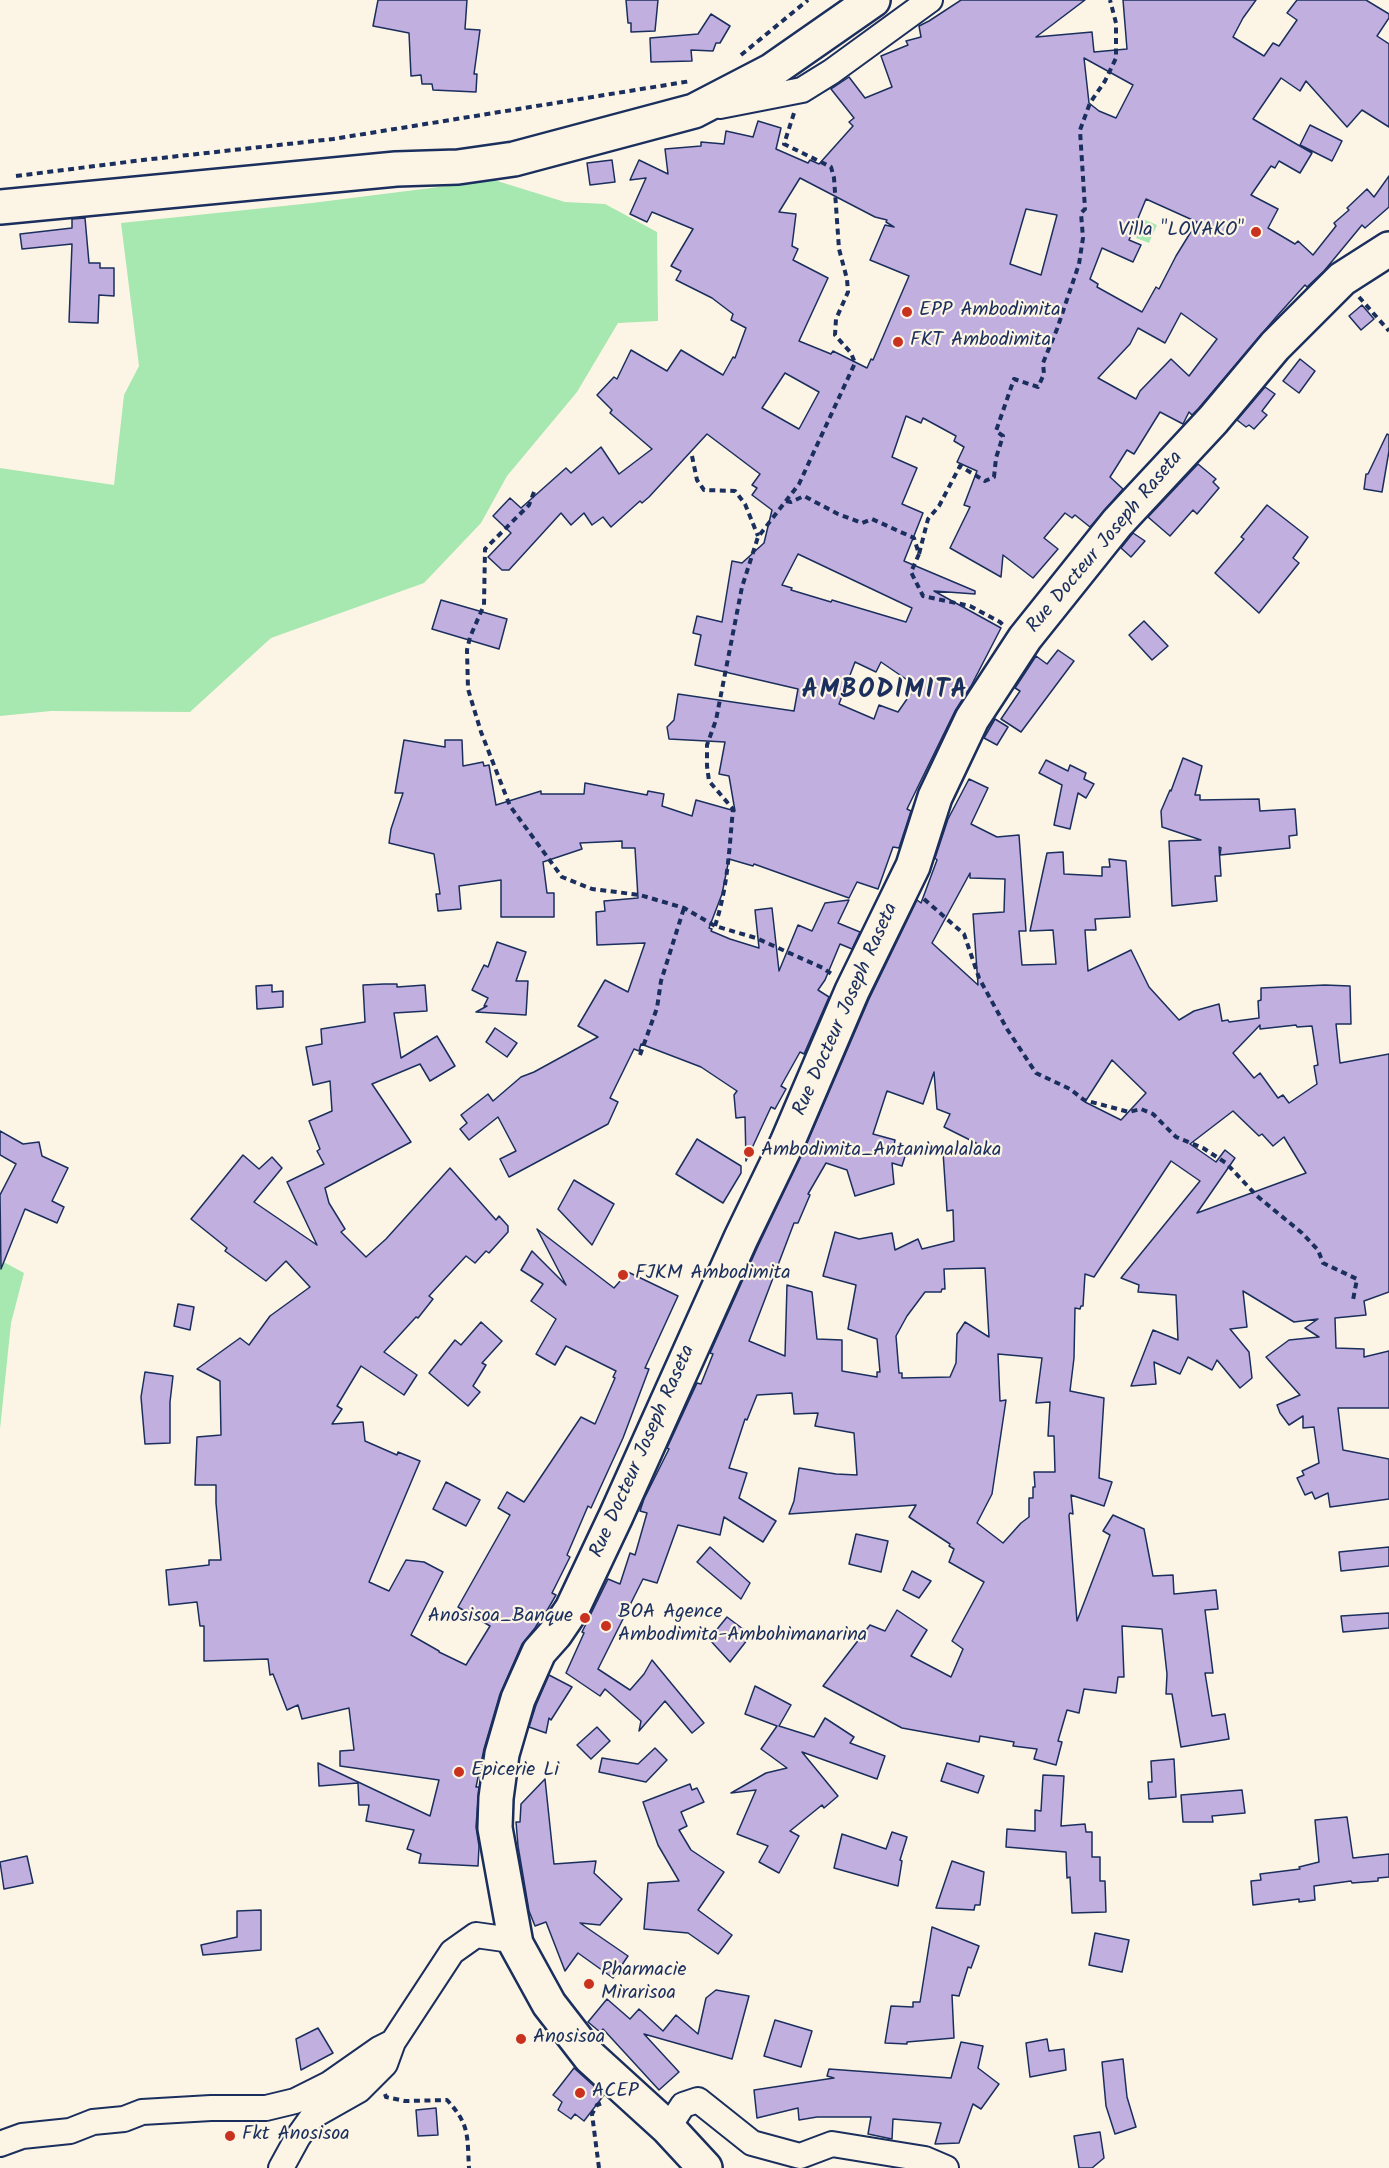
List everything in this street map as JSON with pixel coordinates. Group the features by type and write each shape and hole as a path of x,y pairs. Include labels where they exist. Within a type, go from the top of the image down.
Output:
{"main road":[{"path":"0,207 514,159 771,71 873,0"},
{"name":"Rue Docteur Joseph Raseta","path":"705,2168 668,2128 590,2057 549,2004 516,1944 495,1828 496,1798 502,1754 518,1699 539,1652 572,1609 606,1537 741,1238 787,1143 852,991 913,866 935,797 972,719 1025,638 1117,523 1213,420 1275,346 1342,279 1389,249"}],"street":[{"path":"693,96 802,90 831,72 930,0"},
{"path":"281,2168 313,2116 359,2090 385,2064 393,2042 452,1952 476,1935 504,1939 516,1944"},
{"path":"0,2144 22,2136 70,2131 93,2122 124,2119 142,2112 266,2108 296,2101 329,2084 379,2049 393,2042"},
{"path":"668,2128 683,2105 698,2100 752,2143 800,2156 832,2144 925,2159 946,2168"}],"path":[{"path":"740,56 808,0"},
{"path":"1025,638 970,606 922,596 911,572 919,554 928,519 939,506 960,466 985,481 994,477 996,458 1003,436 996,431 1014,379 1038,387 1044,374 1043,363 1058,329 1079,264 1083,238 1081,213 1085,209 1080,130 1090,103 1105,81 1116,58 1116,23 1110,0"},
{"path":"715,926 723,901 728,872 733,809 709,781 708,745 716,720 742,587 758,537 799,484 855,363 851,353 835,334 836,319 848,292 839,249 836,189 831,166 784,144 802,90"},
{"path":"11,177 693,96"},
{"path":"1342,279 1389,331"},
{"path":"692,456 697,480 704,490 735,491 745,504 758,537"},
{"path":"534,492 529,505 486,549 484,605 470,637 467,666 468,689 481,732 510,806 562,877 592,889 640,895 684,908 715,926 756,938 823,968 852,991"},
{"path":"786,501 791,502 804,496 838,514 862,523 872,519 914,538 919,554"},
{"path":"922,898 964,934 979,978 1007,1029 1036,1073 1070,1089 1084,1100 1129,1112 1141,1109 1153,1114 1176,1137 1197,1145 1226,1163 1257,1196 1302,1233 1318,1250 1323,1263 1358,1279 1353,1300"},
{"path":"640,1055 657,1008 661,981 684,908"},
{"path":"385,2064 381,2084 386,2097 405,2101 447,2100 461,2115 467,2131 469,2168"},
{"path":"599,2168 592,2114 597,2105 630,2095"}],"green space":[{"path":"494,180 565,202 605,204 657,232 658,321 618,323 577,392 507,476 481,523 424,583 271,638 190,712 51,711 0,716 0,468 114,485 124,395 139,366 121,223 312,203"},
{"path":"1143,219 1157,225 1149,243 1136,238"},
{"path":"0,1260 24,1273 11,1323 0,1429"}],"building":[{"path":"378,0 467,0 465,29 480,30 474,74 477,74 476,92 433,90 432,84 422,84 421,75 411,76 409,33 373,26"},
{"path":"626,0 658,0 655,31 631,32"},
{"path":"961,0 1085,0 1036,37 1092,32 1094,52 1127,49 1123,0 1256,0 1233,37 1264,56 1273,43 1279,46 1297,20 1287,13 1297,0 1366,0 1389,14 1389,18 1377,36 1389,44 1389,127 1362,110 1347,127 1306,81 1300,91 1281,78 1253,119 1312,153 1300,173 1279,161 1275,168 1271,166 1251,195 1278,209 1268,228 1295,244 1298,241 1313,255 1336,226 1334,223 1349,210 1347,208 1367,189 1374,197 1389,176 1389,207 1365,228 1362,225 1324,271 1307,287 1305,285 1198,409 1192,415 1189,412 1183,424 1160,412 1134,454 1127,450 1110,477 1123,489 1090,527 1075,515 1072,518 1065,513 1044,538 1058,549 1033,578 1003,555 1001,577 950,548 970,507 964,505 977,471 957,462 964,447 954,441 956,436 923,418 921,423 906,416 892,457 917,468 902,504 923,513 904,561 975,591 975,594 934,591 1001,628 971,686 955,711 907,809 911,811 899,848 893,847 878,889 857,882 849,898 754,864 753,866 729,859 722,894 709,928 730,939 759,948 755,910 772,908 779,971 798,925 812,931 825,903 849,900 838,923 860,932 852,949 840,944 825,980 818,990 829,997 804,1054 800,1052 781,1086 786,1089 775,1109 771,1107 746,1161 745,1117 736,1118 734,1095 737,1091 701,1067 641,1044 639,1051 634,1049 610,1098 618,1102 608,1124 509,1177 500,1159 516,1151 498,1117 469,1140 460,1129 467,1123 461,1115 488,1094 493,1101 521,1077 598,1037 578,1026 605,980 628,992 645,943 597,945 596,912 605,911 604,901 638,898 635,848 622,848 622,841 580,843 582,849 543,862 547,893 554,893 554,917 501,917 501,880 459,886 461,909 438,911 436,894 440,894 434,854 389,843 391,829 403,793 395,793 404,740 445,747 445,740 462,740 463,766 483,762 484,766 489,765 496,805 541,791 541,794 584,794 585,783 647,795 648,791 664,794 662,806 692,816 696,800 735,811 729,776 719,774 725,742 669,739 667,727 674,720 678,694 794,711 798,689 695,665 701,635 693,633 697,616 722,622 732,561 742,563 764,543 772,510 752,495 757,488 752,485 760,474 707,434 649,497 642,503 640,501 611,527 603,517 592,525 584,513 571,525 561,513 509,570 502,570 488,557 511,533 493,516 510,498 521,508 566,468 571,473 601,447 619,474 652,449 610,413 612,410 597,395 614,377 617,379 631,350 667,371 681,350 723,375 733,357 735,358 746,328 731,320 733,314 712,298 676,280 681,271 671,266 693,229 652,212 647,222 630,214 646,178 630,180 639,160 668,174 665,149 701,146 701,142 724,144 726,131 753,137 758,121 781,128 776,149 808,163 810,160 819,164 853,126 849,122 854,118 831,89 849,77 865,98 892,87 881,56 908,45 906,41 921,37 919,26","holes":["1084,58 1133,85 1116,118 1099,111 1089,103","800,178 875,217 887,220 886,222 894,227 885,225 870,260 909,276 873,360 871,359 867,368 833,351 831,354 799,341 828,278 793,260 798,249 792,246 796,214 779,212","1146,199 1197,222 1159,289 1156,287 1142,312 1097,287 1098,284 1090,279 1102,248 1133,262 1141,245 1129,240","1026,209 1057,215 1041,275 1010,264","1181,313 1217,339 1189,376 1171,359 1140,391 1136,399 1098,378 1130,344 1138,328 1165,343","785,373 819,392 799,429 762,408","798,554 912,608 906,622 832,600 831,602 791,590 792,588 782,585","855,662 876,672 881,662 916,686 898,712 879,705 874,719 839,704"]},
{"path":"711,14 730,26 720,43 716,43 713,51 691,50 692,61 651,62 650,38 698,34"},
{"path":"1310,125 1342,141 1332,161 1300,145"},
{"path":"612,160 615,182 590,185 587,163"},
{"path":"85,218 89,263 100,263 100,268 114,268 114,296 99,295 98,323 69,322 72,244 22,249 20,234 72,228 72,219"},
{"path":"1362,305 1374,319 1361,330 1349,316"},
{"path":"1300,359 1315,371 1299,393 1283,381"},
{"path":"1265,387 1275,394 1262,411 1267,415 1254,429 1249,425 1246,427 1237,420"},
{"path":"1387,434 1389,435 1389,451 1382,492 1364,489 1366,474"},
{"path":"1198,464 1216,479 1213,482 1219,488 1197,514 1193,510 1170,536 1148,517"},
{"path":"1267,505 1308,537 1293,558 1299,563 1259,613 1215,573 1244,539 1241,537"},
{"path":"1133,533 1145,541 1131,557 1121,548"},
{"path":"441,600 507,619 499,649 432,629"},
{"path":"1144,621 1168,646 1152,660 1129,635"},
{"path":"1058,650 1074,661 1021,732 1001,719 1020,691 1015,688 1036,656 1047,664"},
{"path":"995,719 1008,727 997,745 984,738"},
{"path":"1183,758 1202,766 1195,795 1200,795 1200,800 1259,799 1260,811 1295,809 1297,835 1289,836 1290,848 1220,855 1221,848 1219,847 1221,876 1215,876 1217,901 1172,906 1169,841 1201,840 1162,827 1161,811"},
{"path":"1046,760 1068,771 1070,765 1086,773 1084,779 1094,784 1086,798 1078,793 1070,829 1054,825 1062,785 1039,773"},
{"path":"969,779 988,788 971,824 997,837 1019,835 1026,931 1019,931 1022,965 1056,964 1053,930 1030,931 1047,853 1063,852 1064,874 1102,876 1102,867 1110,867 1109,859 1126,861 1130,917 1095,919 1096,930 1085,930 1088,971 1131,950 1149,987 1179,1020 1194,1011 1219,1004 1222,1021 1259,1018 1258,1001 1261,1000 1261,988 1350,986 1351,1024 1336,1024 1340,1063 1389,1054 1389,1292 1364,1301 1366,1315 1335,1318 1336,1348 1364,1349 1364,1357 1389,1351 1389,1408 1338,1408 1343,1450 1389,1459 1389,1499 1330,1507 1328,1493 1315,1499 1312,1492 1305,1495 1297,1478 1304,1475 1302,1471 1319,1463 1314,1427 1303,1428 1303,1416 1289,1425 1280,1413 1277,1405 1300,1395 1266,1357 1289,1340 1319,1337 1305,1328 1318,1319 1294,1322 1243,1291 1247,1327 1230,1329 1249,1352 1252,1378 1240,1388 1217,1360 1212,1370 1188,1357 1180,1374 1154,1362 1156,1384 1131,1386 1153,1330 1178,1340 1176,1295 1138,1292 1139,1285 1121,1278 1200,1181 1171,1161 1094,1277 1085,1274 1083,1306 1080,1309 1075,1308 1074,1358 1070,1391 1104,1398 1099,1478 1112,1482 1104,1506 1071,1495 1073,1514 1069,1515 1077,1621 1110,1535 1103,1531 1113,1515 1144,1529 1153,1576 1173,1575 1174,1594 1216,1590 1218,1609 1205,1610 1213,1673 1205,1673 1212,1716 1225,1714 1229,1739 1181,1747 1172,1694 1166,1694 1167,1674 1162,1629 1122,1626 1124,1677 1118,1677 1116,1693 1084,1689 1079,1713 1067,1710 1058,1741 1062,1742 1056,1765 1034,1759 1037,1749 1013,1746 1014,1742 980,1736 979,1742 902,1728 823,1686 870,1625 885,1631 897,1610 927,1630 911,1656 951,1677 963,1649 952,1641 984,1582 949,1562 954,1549 949,1546 950,1544 909,1517 916,1505 789,1514 794,1501 799,1468 857,1475 854,1433 815,1426 818,1413 794,1414 792,1393 757,1395 747,1420 745,1419 729,1468 747,1473 739,1498 776,1521 763,1542 724,1517 720,1535 678,1525 657,1583 643,1579 598,1669 630,1690 644,1674 652,1660 704,1723 692,1733 665,1701 639,1731 641,1721 605,1689 600,1696 566,1673 584,1633 582,1632 608,1579 620,1584 630,1553 635,1555 647,1513 640,1511 644,1499 669,1449 667,1448 697,1383 701,1384 713,1354 710,1353 804,1150 869,999 917,900 921,903 937,860 935,858 948,819","holes":["970,873 970,878 1005,879 1004,912 973,914 978,985 932,943","1260,1025 1260,1029 1296,1025 1297,1027 1312,1026 1318,1065 1314,1066 1317,1084 1289,1103 1283,1095 1278,1098 1260,1073 1254,1078 1233,1053","1112,1060 1146,1093 1121,1120 1085,1102","934,1072 937,1109 950,1114 944,1127 986,1148 943,1152 947,1211 953,1210 954,1241 922,1249 918,1239 895,1250 892,1233 859,1239 835,1232 823,1276 856,1285 848,1329 877,1339 880,1372 877,1372 877,1377 842,1371 842,1340 817,1339 812,1292 787,1285 785,1356 749,1341 794,1223 798,1223 810,1195 808,1194 826,1163 847,1170 855,1196 894,1184 892,1163 902,1166 907,1150 894,1145 895,1140 873,1134 887,1091 923,1104","1233,1111 1273,1146 1284,1137 1306,1173 1197,1213 1235,1158 1225,1150 1216,1162 1190,1144","985,1268 989,1337 965,1322 957,1334 956,1363 950,1377 902,1378 902,1373 899,1373 896,1336 907,1316 925,1292 941,1292 945,1289 944,1269","998,1354 1042,1358 1036,1403 1050,1402 1048,1436 1054,1436 1055,1472 1034,1472 1035,1487 1033,1487 1033,1498 1029,1498 1029,1517 1003,1543 977,1523 992,1494 1006,1400 1000,1401"]},
{"path":"497,942 526,952 516,981 528,981 526,1015 476,1012 487,1006 484,1006 488,998 472,990 484,965 488,967"},
{"path":"397,984 397,987 425,985 427,1011 394,1013 401,1058 437,1036 455,1066 430,1081 420,1064 372,1084 411,1142 325,1188 329,1203 345,1229 341,1232 366,1257 386,1239 450,1168 496,1220 499,1216 508,1226 508,1232 489,1253 486,1251 475,1263 466,1256 429,1296 433,1299 418,1318 416,1317 384,1352 417,1375 404,1395 361,1366 337,1406 342,1409 332,1424 363,1422 365,1441 397,1455 398,1452 420,1461 369,1582 389,1591 406,1560 424,1562 443,1572 411,1635 466,1665 490,1626 458,1607 510,1515 498,1508 507,1492 524,1502 581,1417 595,1424 615,1378 613,1377 616,1371 566,1346 555,1365 536,1354 556,1319 531,1301 543,1284 521,1270 532,1251 566,1285 537,1229 614,1288 628,1272 678,1296 645,1368 649,1369 623,1438 591,1508 588,1506 567,1555 570,1557 552,1593 556,1595 522,1644 500,1694 476,1787 479,1787 476,1827 479,1846 478,1866 419,1863 421,1854 407,1849 414,1830 366,1821 369,1805 359,1805 358,1783 319,1786 318,1763 430,1816 439,1780 340,1766 340,1751 354,1750 349,1708 302,1719 298,1705 287,1710 273,1674 270,1675 268,1659 204,1661 204,1626 200,1626 197,1602 169,1605 166,1570 209,1565 209,1560 221,1560 216,1485 195,1485 197,1437 221,1435 220,1381 197,1369 240,1338 249,1345 270,1316 310,1287 286,1261 266,1281 225,1251 227,1248 191,1219 243,1155 259,1169 272,1157 282,1168 254,1202 317,1245 287,1182 324,1164 317,1151 320,1149 309,1121 332,1111 330,1081 313,1085 306,1047 322,1044 321,1029 365,1022 363,985"},
{"path":"272,985 272,992 283,991 283,1007 257,1009 256,986"},
{"path":"495,1028 517,1043 507,1057 486,1042"},
{"path":"0,1131 23,1144 39,1142 42,1156 68,1168 52,1201 64,1207 57,1223 25,1209 1,1269 0,1195 16,1164 0,1155"},
{"path":"697,1139 741,1166 741,1173 723,1203 676,1174"},
{"path":"574,1180 614,1204 592,1245 558,1209"},
{"path":"178,1304 194,1307 190,1330 174,1326"},
{"path":"481,1322 502,1341 482,1363 486,1365 473,1386 480,1392 468,1406 429,1373 455,1340 461,1345"},
{"path":"145,1372 173,1376 170,1402 170,1443 145,1444 141,1397"},
{"path":"446,1482 480,1500 466,1526 433,1509"},
{"path":"856,1534 888,1541 881,1572 849,1564"},
{"path":"710,1547 750,1583 741,1599 697,1562"},
{"path":"1389,1547 1389,1566 1341,1571 1339,1552"},
{"path":"912,1571 931,1581 919,1598 903,1590"},
{"path":"1389,1613 1389,1628 1343,1632 1341,1616"},
{"path":"727,1617 751,1635 730,1662 709,1639"},
{"path":"549,1675 572,1687 551,1720 549,1718 546,1733 529,1727"},
{"path":"755,1686 791,1705 779,1726 814,1737 825,1718 854,1737 850,1743 885,1756 877,1779 802,1752 838,1796 824,1808 822,1805 790,1831 799,1836 779,1873 759,1862 768,1846 737,1834 756,1790 731,1793 766,1773 787,1768 761,1749 777,1726 745,1714"},
{"path":"597,1727 610,1741 591,1759 577,1745"},
{"path":"655,1748 667,1760 646,1782 599,1772 602,1758 638,1764"},
{"path":"1174,1759 1176,1797 1149,1799 1148,1782 1152,1782 1151,1761"},
{"path":"947,1763 984,1776 978,1793 941,1781"},
{"path":"1043,1775 1064,1776 1061,1826 1085,1824 1086,1832 1092,1832 1092,1857 1100,1857 1100,1881 1105,1881 1106,1912 1072,1913 1066,1852 1006,1847 1007,1829 1035,1831 1035,1810 1041,1811"},
{"path":"545,1779 554,1864 596,1861 594,1873 622,1899 600,1925 580,1923 628,1956 613,1978 578,1953 565,1971 546,1922 535,1926 529,1911 516,1822 520,1822 521,1804"},
{"path":"690,1784 692,1790 697,1788 704,1802 681,1812 687,1826 679,1830 691,1850 724,1872 698,1910 732,1935 718,1954 688,1933 644,1929 648,1883 679,1881 658,1845 643,1802"},
{"path":"1242,1790 1245,1813 1212,1816 1213,1822 1183,1822 1181,1795"},
{"path":"1347,1817 1353,1858 1389,1854 1389,1877 1378,1878 1378,1881 1352,1883 1351,1881 1314,1886 1315,1900 1299,1902 1299,1899 1253,1905 1251,1881 1261,1880 1260,1874 1300,1869 1299,1867 1319,1862 1315,1820"},
{"path":"892,1832 907,1837 900,1860 902,1861 898,1886 834,1868 842,1834 886,1849"},
{"path":"27,1856 33,1883 4,1889 0,1862"},
{"path":"952,1861 984,1872 980,1905 975,1905 974,1910 936,1908"},
{"path":"261,1910 261,1950 203,1955 201,1945 237,1937 237,1911"},
{"path":"932,1927 979,1946 971,1968 968,1967 959,1996 952,1995 954,2038 907,2042 907,2044 885,2043 891,2006 913,2007 913,2002 920,2002"},
{"path":"1095,1933 1129,1940 1122,1972 1089,1965"},
{"path":"716,1990 749,1996 732,2059 644,2034 679,2072 659,2090 603,2029 600,2032 588,2022 607,1999 630,2019 639,2009 663,2031 676,2015 698,2034 706,1998"},
{"path":"775,2020 812,2031 801,2067 764,2056"},
{"path":"318,2028 333,2053 301,2070 296,2039"},
{"path":"1047,2039 1049,2051 1064,2049 1066,2070 1030,2077 1026,2043"},
{"path":"961,2042 983,2046 978,2068 999,2084 981,2109 973,2104 959,2143 935,2144 941,2123 893,2119 892,2139 868,2134 871,2117 817,2117 799,2120 798,2108 757,2118 754,2090 834,2078 827,2076 829,2069 951,2078"},
{"path":"1123,2059 1127,2097 1136,2127 1115,2134 1106,2106 1102,2062"},
{"name":"ACEP","path":"574,2068 604,2095 584,2121 575,2114 571,2119 558,2110 562,2102 553,2095"},
{"path":"436,2108 438,2135 418,2136 416,2110"},
{"path":"1100,2132 1104,2158 1092,2168 1079,2168 1074,2136"}],"place":[{"name":"Villa \"LOVAKO\"","path":"1256,232"},
{"name":"EPP Ambodimita","path":"907,312"},
{"name":"FKT Ambodimita","path":"898,342"},
{"name":"Ambodimita_Antanimalalaka","path":"749,1152"},
{"name":"FJKM Ambodimita","path":"623,1275"},
{"name":"Anosisoa_Banque","path":"585,1618"},
{"name":"BOA Agence Ambodimita-Ambohimanarina","path":"606,1626"},
{"name":"Epicerie Li","path":"459,1772"},
{"name":"Pharmacie Mirarisoa","path":"589,1984"},
{"name":"Anosisoa","path":"521,2039"},
{"name":"ACEP","path":"580,2093"},
{"name":"Fkt Anosisoa","path":"230,2136"}],"district":[{"name":"AMBODIMITA","path":"885,693"}]}
